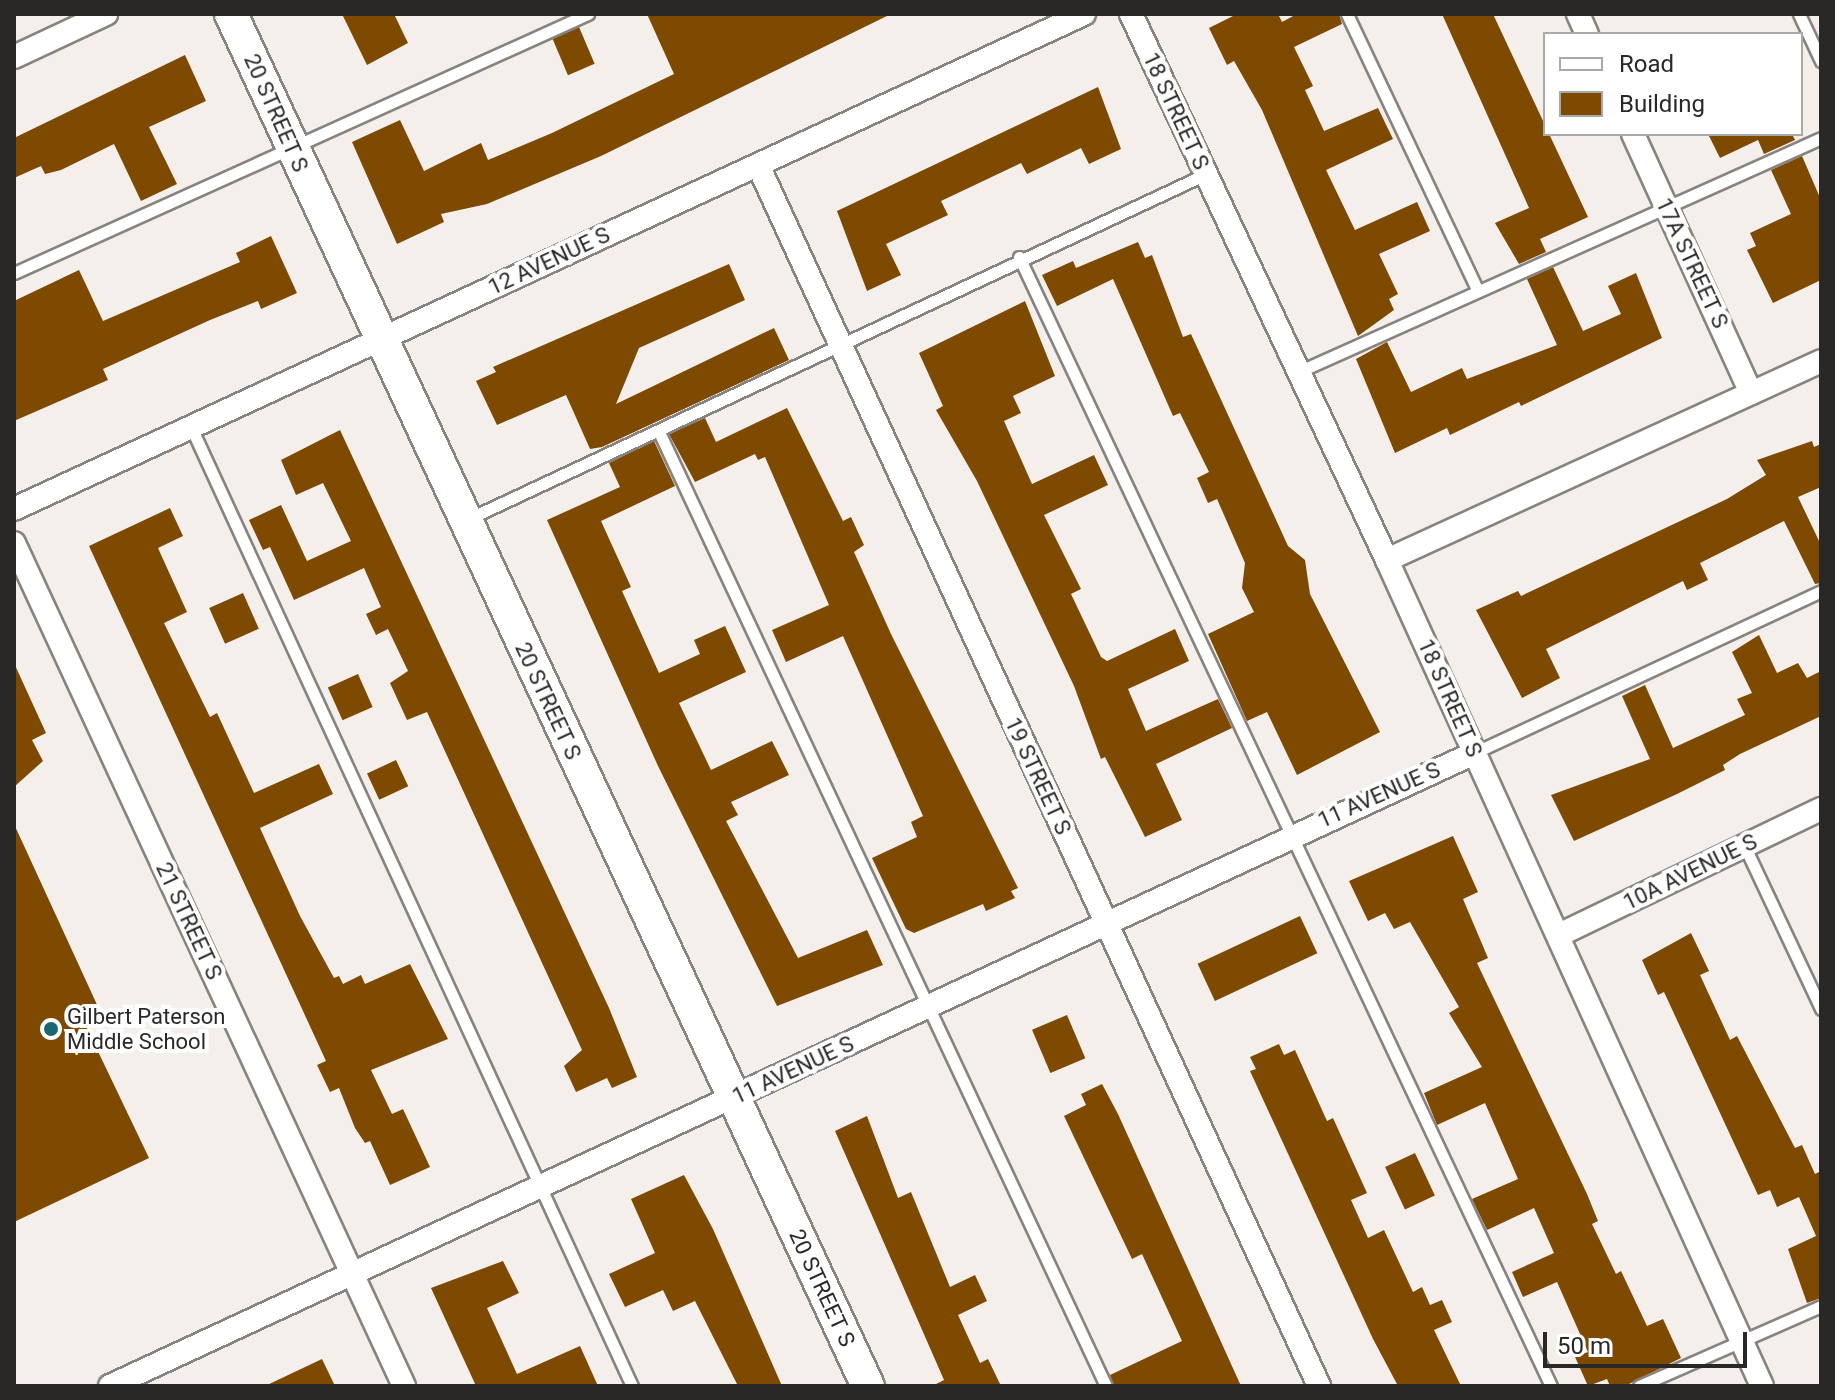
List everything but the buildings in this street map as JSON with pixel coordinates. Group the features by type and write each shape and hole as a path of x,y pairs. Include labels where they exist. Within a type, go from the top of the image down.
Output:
{"street":[{"path":"14,57 106,14"},
{"name":"20 STREET S","path":"231,14 378,339 868,1386"},
{"name":"12 AVENUE S","path":"14,509 1084,14"},
{"name":"18 STREET S","path":"1131,14 1387,560 1762,1386"},
{"name":"17A STREET S","path":"1634,136 1751,393"},
{"name":"19 STREET S","path":"758,165 1319,1386"},
{"path":"1387,560 1821,361"},
{"name":"21 STREET S","path":"14,543 404,1386"},
{"name":"11 AVENUE S","path":"110,1386 1106,925 1288,836 1474,753"},
{"name":"10A AVENUE S","path":"1559,935 1821,809"}],"lane":[{"path":"14,273 588,14"},
{"path":"1347,14 1477,289"},
{"path":"1799,14 1821,61"},
{"path":"1298,372 1664,204 1821,138"},
{"path":"464,521 660,434 1019,257 1206,174"},
{"path":"1019,257 1288,836 1551,1386"},
{"path":"190,425 632,1386"},
{"path":"660,434 1106,1386"},
{"path":"1474,753 1821,591"},
{"path":"1744,845 1821,1009"},
{"path":"1639,1386 1821,1306"}],"place":[{"name":"Gilbert Paterson Middle School","path":"51,1029"}]}
